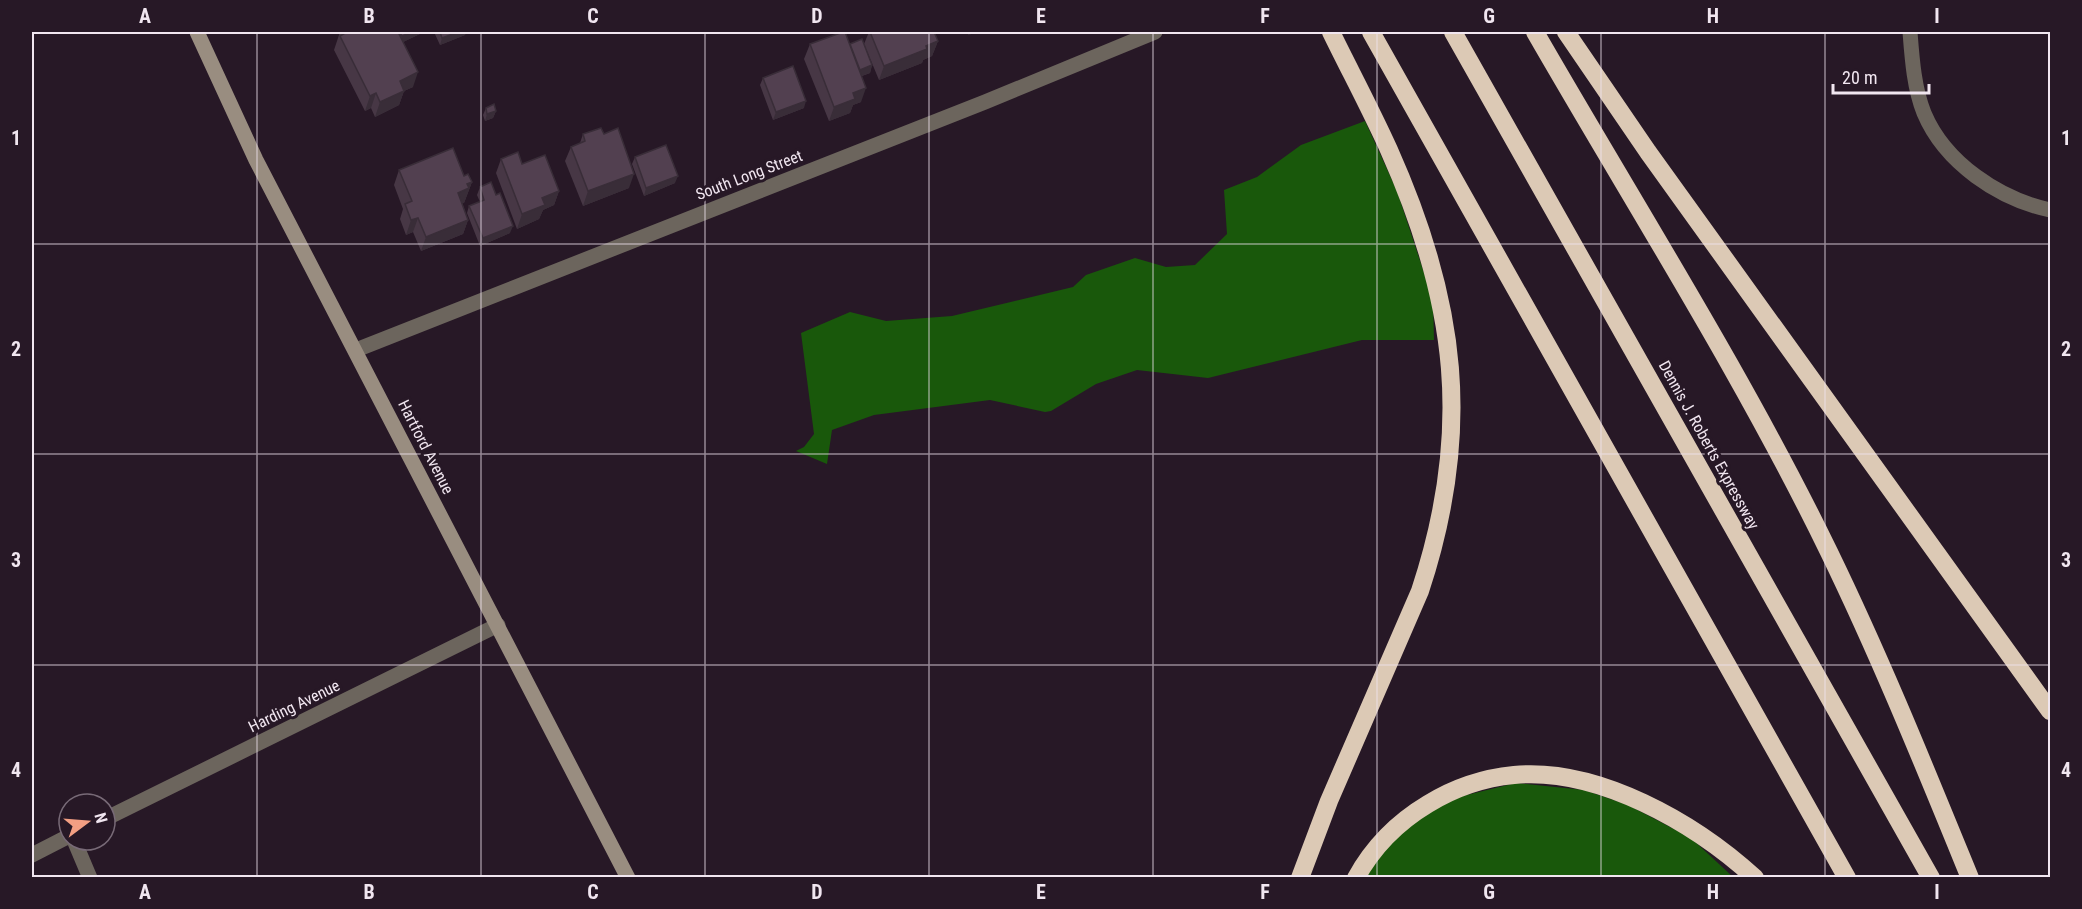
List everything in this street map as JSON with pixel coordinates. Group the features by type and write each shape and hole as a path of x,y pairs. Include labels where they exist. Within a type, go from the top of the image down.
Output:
{"highway":[{"path":"1299,878 1329,801 1420,591 1432,555 1440,519 1447,480 1451,430 1451,370 1447,333 1427,251 1390,151 1331,32"},
{"path":"1371,32 1847,878"},
{"name":"Dennis J. Roberts Expressway","path":"1453,32 1931,878"},
{"path":"1535,32 1743,391 1818,531 1874,648 1970,878"},
{"path":"1566,32 1654,162 2050,711"},
{"path":"1356,878 1380,843 1397,826 1415,811 1439,797 1463,786 1489,779 1539,774 1593,784 1653,808 1711,842 1755,878"}],"main road":[{"name":"Hartford Avenue","path":"201,33 256,160 628,878"}],"street":[{"name":"South Long Street","path":"356,350 985,102 1155,32"},
{"path":"1910,32 1912,64 1923,111 1934,133 1947,151 1984,182 2012,200 2050,210"},
{"name":"Harding Avenue","path":"117,813 498,625"},
{"path":"32,855 57,843"},
{"path":"79,852 90,878"}],"green space":[{"path":"1365,121 1397,191 1433,300 1434,340 1362,340 1208,378 1137,370 1096,384 1051,411 1045,412 990,400 874,415 832,430 827,464 796,451 804,447 814,434 801,333 850,312 886,321 952,316 1073,287 1086,275 1135,258 1166,267 1195,265 1227,234 1224,190 1257,177 1301,145"},
{"path":"1516,783 1584,790 1628,805 1691,838 1733,877 1351,878 1379,846 1442,801"}],"building":[{"path":"347,32 398,32 418,72 400,81 404,91 380,102 376,93 370,96 340,36"},
{"path":"399,32 412,32 402,36"},
{"path":"440,32 458,32 442,38"},
{"path":"845,32 866,88 853,93 855,99 834,107 810,44"},
{"path":"870,32 934,32 938,41 926,46 927,49 884,66"},
{"path":"862,39 872,65 860,70 850,44"},
{"path":"793,66 806,101 776,112 763,78"},
{"path":"494,104 496,111 487,114 486,108"},
{"path":"601,128 604,134 618,128 634,174 588,191 571,147 585,141 583,134"},
{"path":"666,145 678,176 646,188 635,157"},
{"path":"453,148 464,176 468,174 472,182 467,184 469,188 458,193 468,220 426,237 418,218 411,220 405,204 412,201 399,170"},
{"path":"518,152 522,164 545,155 559,191 542,198 545,205 522,214 501,159"},
{"path":"491,182 496,195 500,193 513,226 483,238 469,206 484,200 480,187"}]}
